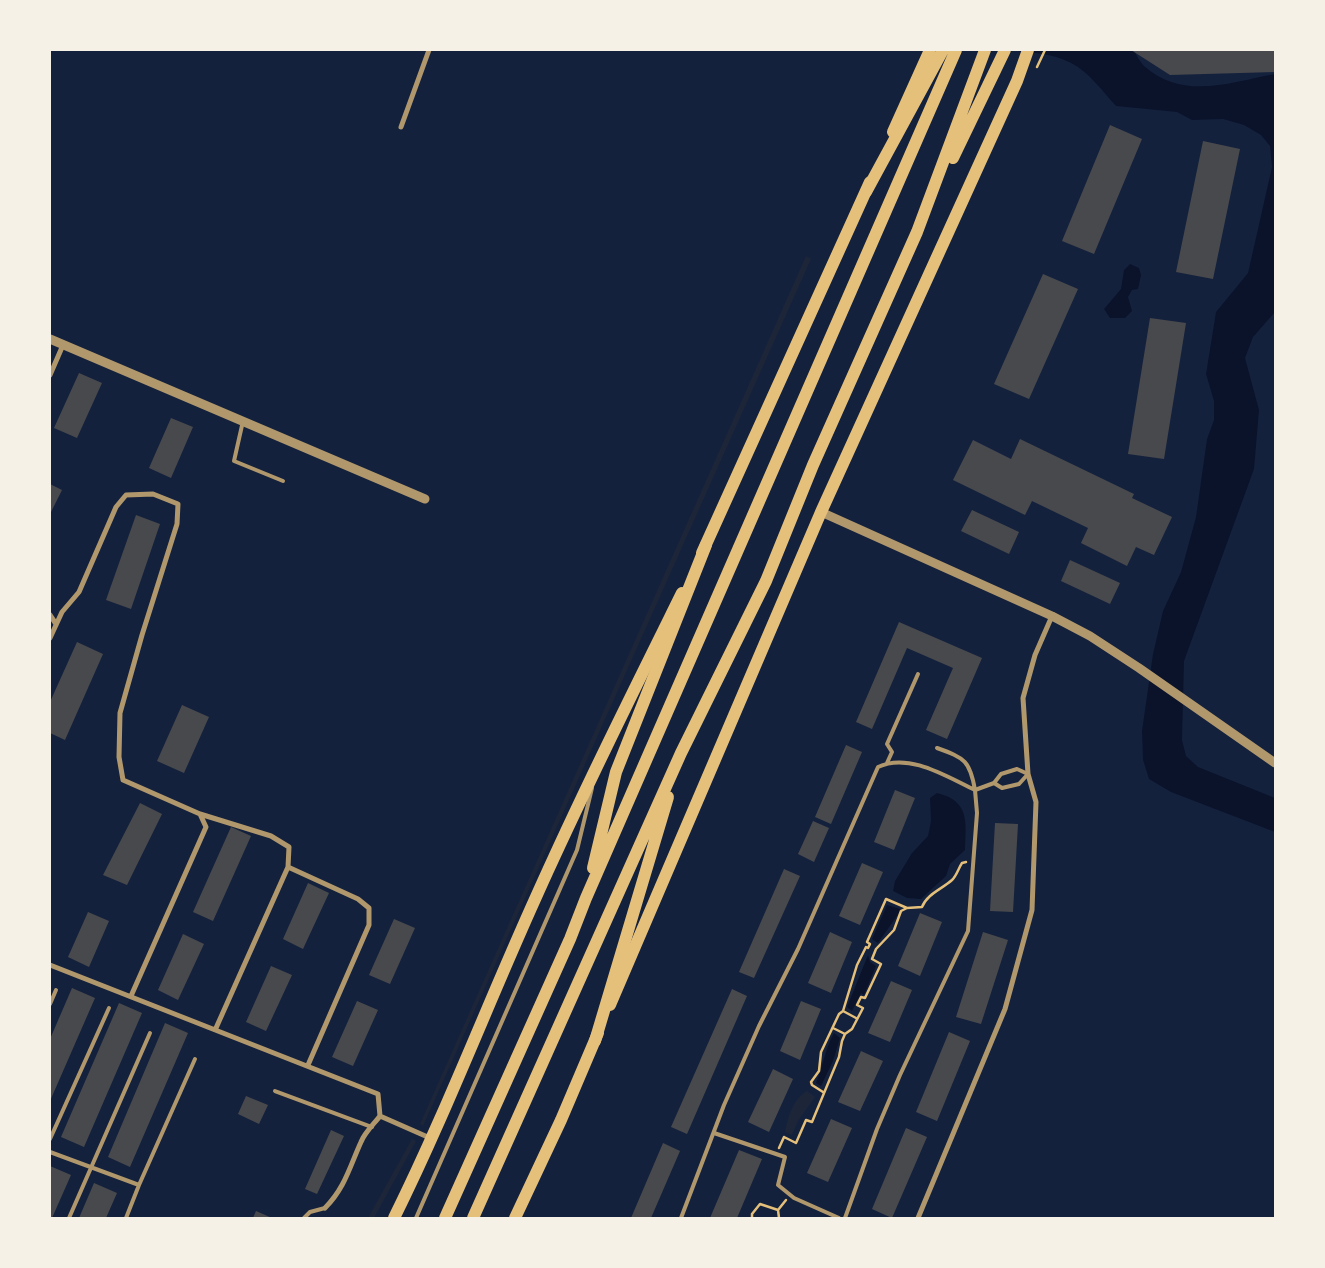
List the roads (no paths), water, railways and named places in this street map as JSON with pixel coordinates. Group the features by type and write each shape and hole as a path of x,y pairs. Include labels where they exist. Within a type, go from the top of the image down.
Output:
{"main road":[{"path":"917,232 985,50"},
{"path":"474,1218 681,753 766,582 813,465 917,232 1005,50"},
{"path":"515,1218 561,1120 821,512 1017,81 1028,50"},
{"path":"394,1218 433,1139 536,897 600,758 706,545 866,192 942,53"},
{"path":"445,1218 570,939 942,53"},
{"path":"586,898 616,772 706,545"},
{"path":"595,1041 681,753"}],"street":[{"path":"401,127 429,50"},
{"path":"50,339 425,499"},
{"path":"50,375 63,345"},
{"path":"50,638 62,612 79,592 116,507 126,496 153,494 178,504 177,524 120,713 119,757 123,780 200,814 272,836 289,847 288,867 216,1028"},
{"path":"821,512 1052,616 1090,636 1275,763"},
{"path":"50,615 56,624"},
{"path":"918,1218 1005,1009 1032,910 1036,802 1028,774 1023,698 1035,655 1052,616"},
{"path":"131,996 206,827 200,814"},
{"path":"288,867 358,899 369,908 369,925 308,1065"},
{"path":"50,965 216,1028 378,1094 380,1116 362,1140 349,1174 338,1195 325,1208"},
{"path":"380,1116 433,1139"}],"lane":[{"path":"243,421 234,461 282,482"},
{"path":"887,763 892,752 887,744 918,674"},
{"path":"845,1218 896,1084 968,932 977,813 972,770 965,762 953,754 937,748"},
{"path":"416,1218 577,850 600,758"},
{"path":"681,1218 759,1026 798,949 878,768 887,763 904,762 942,775 975,790 994,783 1001,774 1017,769 1028,774 1019,784 1002,788 994,783"},
{"path":"50,1004 56,990"},
{"path":"50,1140 109,1008"},
{"path":"69,1218 150,1033"},
{"path":"126,1218 196,1059"},
{"path":"275,1091 372,1127"},
{"path":"714,1133 785,1157 778,1185 791,1195 839,1218"},
{"path":"50,1152 139,1185"},
{"path":"304,1218 310,1212 325,1208"}]}
